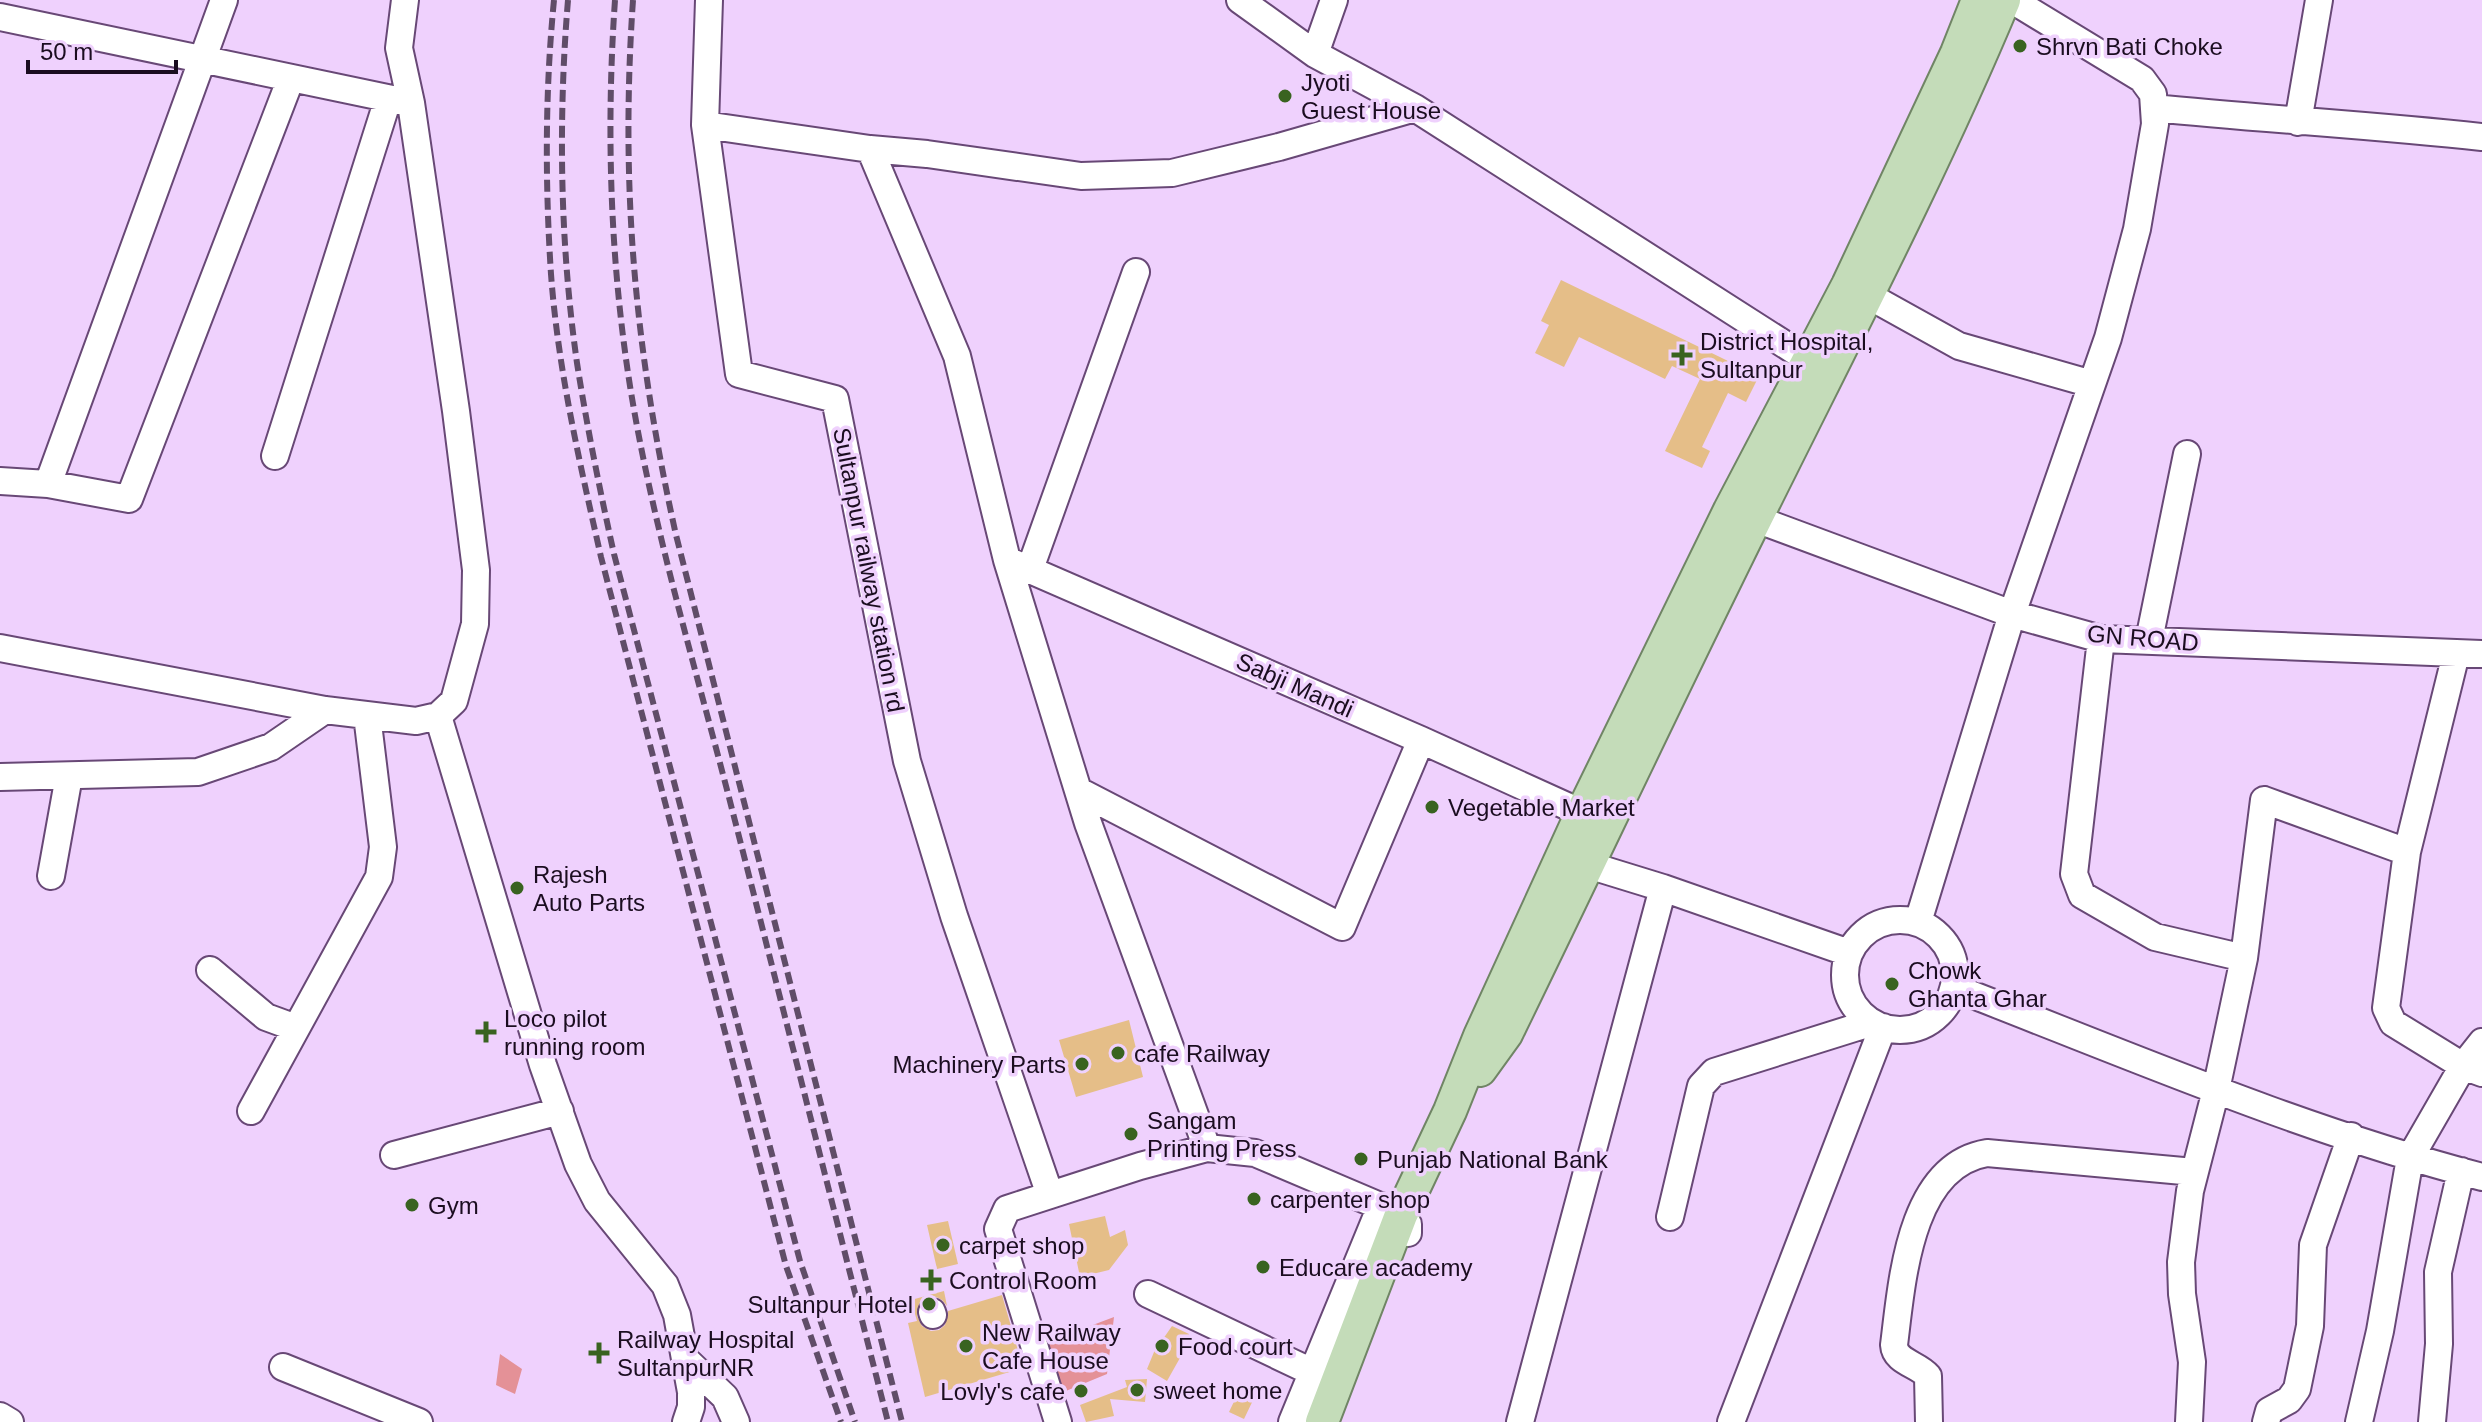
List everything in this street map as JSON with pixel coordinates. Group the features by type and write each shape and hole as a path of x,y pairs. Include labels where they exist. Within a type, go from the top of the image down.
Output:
{"main road":[{"path":"1322,1422 1392,1216 1450,1111 1480,1036 1575,861 1742,514 1809,360 1858,290 1978,0"},
{"path":"1575,861 1582,813 1975,69 2004,0"}],"street":[{"path":"48,484 224,0"},
{"path":"0,648 325,710 416,721 438,716 454,701 475,624 476,570 456,411 399,101 399,48 405,0"},
{"name":"Sultanpur railway station rd","path":"709,0 705,125 739,374 835,399 907,761 954,916 1050,1195"},
{"path":"1229,0 1268,22"},
{"path":"1240,0 1315,54 1415,108 1809,360"},
{"path":"1251,0 1268,22"},
{"path":"1315,54 1334,0"},
{"path":"1918,922 2012,614 2108,338 2137,229 2155,124 2153,94 2142,79 2012,0"},
{"path":"2298,122 2319,0"},
{"path":"0,17 399,101"},
{"path":"0,481 48,484 129,499 291,78"},
{"path":"275,456 399,101"},
{"path":"705,125 1081,176 1172,173 1279,147 1415,108"},
{"path":"2154,108 2482,137"},
{"path":"870,149 957,356 1018,564 1088,823 1207,1148"},
{"path":"1018,564 1136,272"},
{"path":"1858,290 1959,346 2092,384"},
{"path":"2149,640 2187,454"},
{"name":"GN ROAD","path":"1742,514 2012,614 2101,639 2482,654"},
{"name":"Sabji Mandi","path":"1018,564 1582,813"},
{"path":"2101,639 2074,874 2082,895 2155,937 2244,958"},
{"path":"2456,654 2407,852 2386,1008 2393,1023 2472,1069"},
{"path":"0,777 198,772 271,747 325,710"},
{"path":"251,1111 379,877 383,847 367,715"},
{"path":"438,716 497,915 578,1164 597,1201 665,1285 677,1315 691,1392 691,1407 686,1422"},
{"path":"1081,792 1342,927 1421,740"},
{"path":"51,876 69,776"},
{"path":"2189,1422 2192,1362 2181,1278 2194,1172 2216,1090 2244,958 2264,800 2407,852"},
{"path":"1575,861 1663,888 1849,953"},
{"path":"1520,1422 1663,888"},
{"path":"1891,920 1918,922 1941,937 1954,961 1955,988 1943,1011 1922,1027 1895,1031 1876,1025 1852,1004 1844,979 1849,953 1866,931 1891,920"},
{"path":"210,970 266,1017 296,1028"},
{"path":"1955,988 2216,1090 2410,1158 2472,1174 2438,1272 2439,1344 2432,1422"},
{"path":"1670,1217 1701,1086 1706,1078 1714,1072 1876,1025"},
{"path":"1731,1422 1876,1025"},
{"path":"2359,1422 2380,1331 2410,1158 2472,1069 2482,1042"},
{"path":"394,1155 560,1111"},
{"path":"2266,1422 2269,1411 2289,1400 2297,1389 2310,1326 2313,1245 2351,1136"},
{"path":"1058,1422 998,1229 1007,1209 1207,1148 1255,1153 1408,1224 1408,1231 1334,1422"},
{"path":"1929,1422 1928,1376 1898,1357 1894,1345 1903,1280 1924,1202 1944,1175 1968,1158 1987,1153 2194,1172"},
{"path":"1292,1422 1312,1372 1392,1216"},
{"path":"1148,1294 1312,1372"},
{"path":"685,1359 725,1397 736,1422"},
{"path":"283,1367 419,1422"},
{"path":"0,1416 10,1422"}],"shaded area":[{"path":"1114,1317 1107,1374 1061,1393 1045,1343"},
{"path":"500,1354 522,1369 515,1394 496,1385"}],"building":[{"path":"1561,280 1759,376 1746,402 1728,393 1702,447 1710,451 1702,468 1665,451 1700,379 1672,366 1665,379 1579,337 1564,367 1535,353 1549,325 1541,321"},
{"path":"1129,1020 1143,1077 1076,1097 1059,1040"},
{"path":"1105,1216 1110,1237 1125,1230 1128,1245 1109,1270 1080,1277 1069,1224"},
{"name":"carpet shop","path":"948,1221 958,1264 937,1269 927,1225"},
{"name":"New Railway Cafe House","path":"944,1291 947,1306 934,1296 920,1302 917,1316 922,1326 931,1331 939,1330 945,1325 948,1311 1002,1295 1023,1368 925,1397 908,1323 917,1321 911,1300"},
{"path":"1172,1326 1189,1334 1185,1349 1167,1381 1147,1369 1154,1352"},
{"path":"1147,1379 1145,1402 1110,1399 1114,1416 1086,1422 1080,1405 1127,1387 1125,1380"},
{"path":"1241,1387 1256,1394 1244,1419 1229,1412"}],"railway":[{"path":"554,0 548,103 549,240 554,310 578,452 601,557 786,1266 841,1422"},
{"path":"568,0 562,136 564,227 577,363 599,483 614,554 800,1261 855,1422"},
{"path":"615,0 611,96 614,242 623,338 640,440 677,600 888,1422"},
{"path":"633,0 628,137 634,269 650,400 662,467 676,535 902,1422"}],"place":[{"name":"Shrvn Bati Choke","path":"2020,46"},
{"name":"Jyoti Guest House","path":"1285,96"},
{"name":"District Hospital, Sultanpur","path":"1682,355"},
{"name":"Vegetable Market","path":"1432,807"},
{"name":"Rajesh Auto Parts","path":"517,888"},
{"name":"Chowk Ghanta Ghar","path":"1892,984"},
{"name":"Loco pilot running room","path":"486,1032"},
{"name":"cafe Railway","path":"1118,1053"},
{"name":"Machinery Parts","path":"1082,1064"},
{"name":"Sangam Printing Press","path":"1131,1134"},
{"name":"Punjab National Bank","path":"1361,1159"},
{"name":"carpenter shop","path":"1254,1199"},
{"name":"Gym","path":"412,1205"},
{"name":"carpet shop","path":"943,1245"},
{"name":"Educare academy","path":"1263,1267"},
{"name":"Control Room","path":"931,1280"},
{"name":"Sultanpur Hotel","path":"929,1304"},
{"name":"New Railway Cafe House","path":"966,1346"},
{"name":"Food court","path":"1162,1346"},
{"name":"Railway Hospital SultanpurNR","path":"599,1353"},
{"name":"sweet home","path":"1137,1390"},
{"name":"Lovly's cafe","path":"1081,1391"}]}
